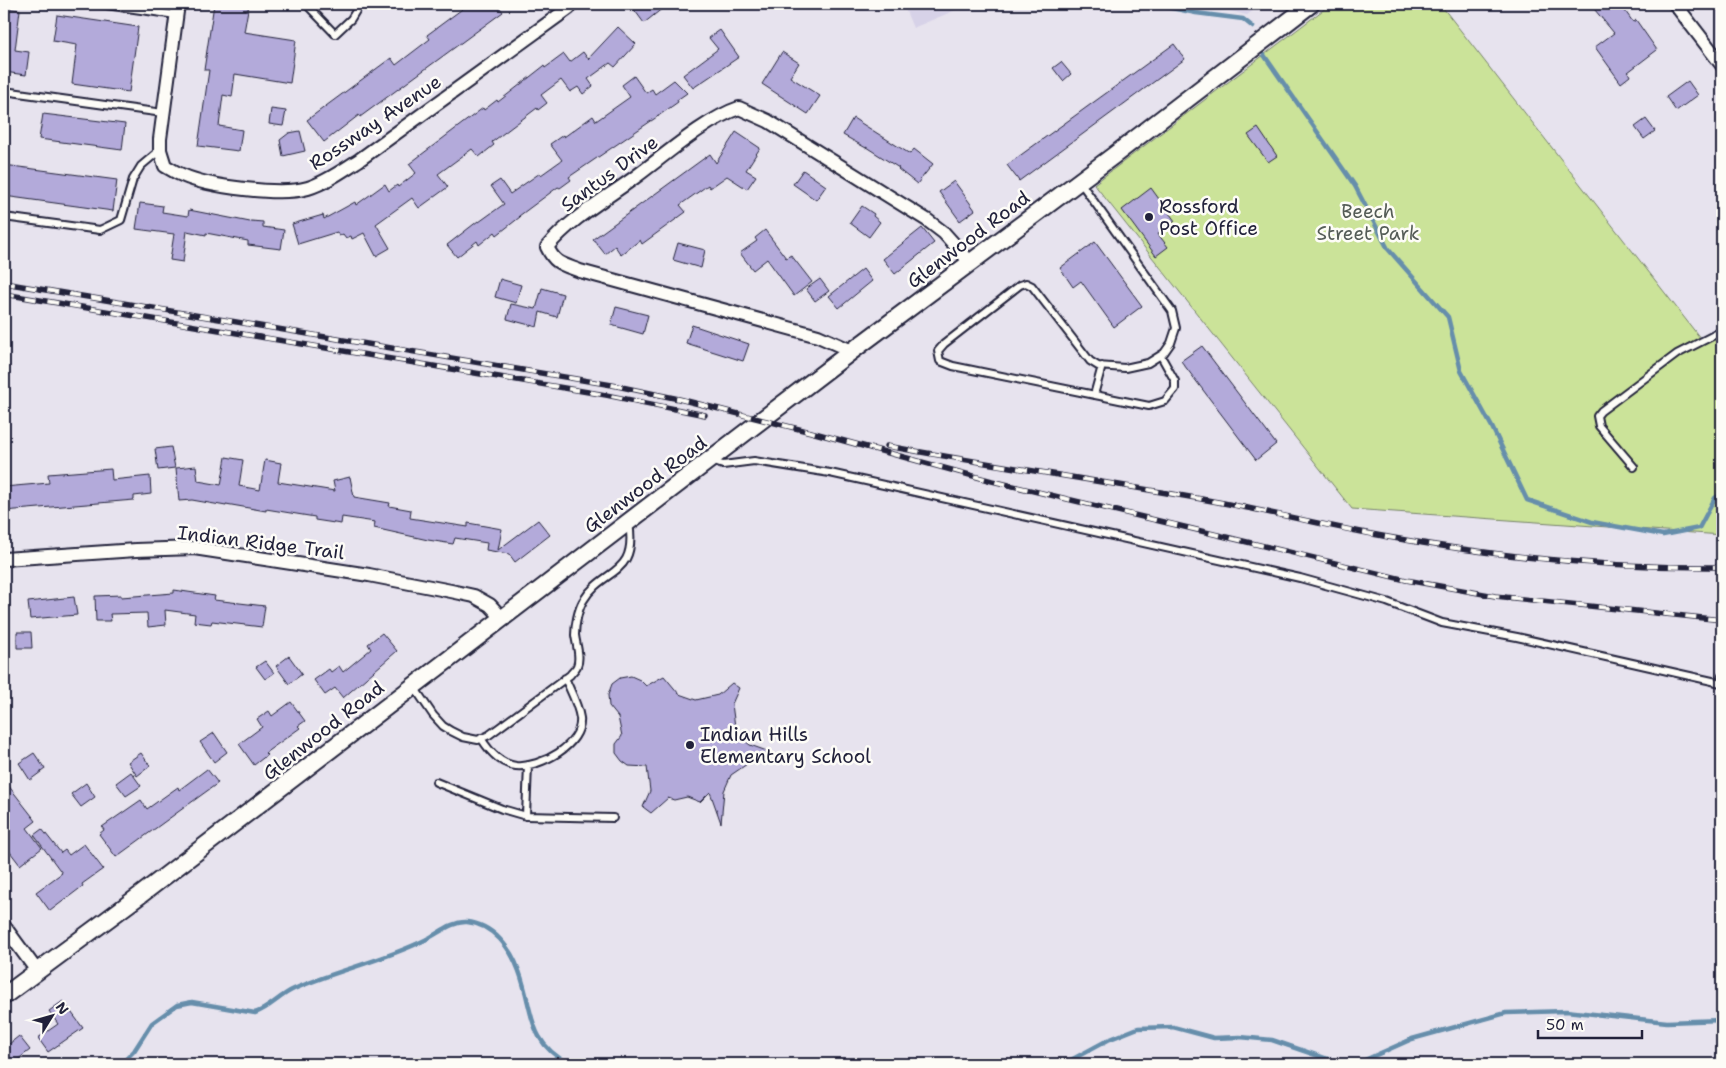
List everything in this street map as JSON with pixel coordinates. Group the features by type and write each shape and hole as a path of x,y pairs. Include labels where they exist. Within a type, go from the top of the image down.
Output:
{"street":[{"name":"Glenwood Road","path":"4,996 139,896 708,460 1311,4"},
{"path":"1675,4 1720,58"},
{"name":"Rossway Avenue","path":"160,150 165,166 174,172 193,179 255,189 287,190 307,188 332,177 359,160 569,8"},
{"path":"160,150 177,9"},
{"name":"Santus Drive","path":"852,351 818,336 580,271 560,264 552,258 546,247 570,225 699,130 726,112 740,108 768,122 927,220 944,233 970,262"},
{"name":"Indian Ridge Trail","path":"4,559 194,548 369,575 458,592 474,596 490,605 503,618"},
{"path":"4,926 37,971"}],"lane":[{"path":"99,4 177,9"},
{"path":"306,4 336,34 351,19 360,4"},
{"path":"4,91 163,113"},
{"path":"4,217 100,230 121,220 133,179 141,166 160,150"},
{"path":"1079,181 1172,311 1176,328 1171,343 1161,356 1148,364 1125,368 1098,366 1090,361 1032,286 1026,283 1020,285 938,351 940,360 953,366 1149,406 1165,401 1175,389 1175,381 1161,356"},
{"path":"1634,468 1599,426 1597,416 1602,410 1677,354 1722,331"},
{"path":"1094,395 1102,366"},
{"path":"708,460 723,465 754,461 830,473 1300,578 1387,602 1442,623 1517,637 1721,683 1722,676"},
{"path":"414,686 433,715 443,726 463,737 478,740 489,735 565,678 577,666 575,632 583,602 590,591 620,567 629,554 632,539 629,521"},
{"path":"481,738 500,760 515,766 528,765 561,751 572,742 578,731 580,718 565,678"},
{"path":"526,816 528,765"},
{"path":"436,782 502,809 526,816 613,818"}],"shaded area":[{"path":"903,4 970,4 913,28"},
{"path":"1200,4 1262,4 1247,15"}],"green space":[{"name":"Beech Street Park","path":"1331,4 1440,4 1704,343 1722,331 1722,535 1352,509 1094,184"}],"building":[{"path":"214,4 249,4 244,32 296,40 290,83 235,74 232,97 223,95 219,126 242,130 239,151 198,146 209,70 204,70"},
{"path":"469,4 497,4 503,12 324,142 307,120 391,58 396,65 430,39 427,35"},
{"path":"630,4 668,4 644,23"},
{"path":"1590,4 1620,4 1633,22 1636,20 1657,50 1628,72 1630,76 1621,83 1595,47 1614,33"},
{"path":"4,8 20,10 15,50 29,52 26,75 4,72"},
{"path":"57,15 138,27 129,92 72,84 77,45 53,41"},
{"path":"618,27 636,44 615,67 610,63 588,79 593,86 583,94 578,87 570,92 561,80 541,95 547,103 538,110 537,108 492,142 494,145 479,157 472,149 438,174 448,187 419,208 412,198 376,224 390,248 376,256 364,233 352,239 351,236 346,238 343,234 339,236 337,232 298,244 292,224 323,215 324,219 355,202 356,205 385,184 389,191 397,185 398,187 416,173 409,164 483,108 484,110 497,100 498,102 544,66 545,68 564,54 570,62 583,52 588,59"},
{"path":"720,30 739,57 693,88 683,75 718,49 709,38"},
{"path":"1174,44 1185,59 1019,181 1007,165"},
{"path":"782,52 799,63 790,77 820,96 808,114 762,84"},
{"path":"1061,62 1071,74 1063,81 1053,68"},
{"path":"634,76 646,93 652,89 655,94 674,80 687,93 677,100 678,102 569,177 571,180 560,188 558,187 497,235 495,232 479,245 477,241 457,257 447,245 504,204 491,186 500,180 510,194 562,160 550,144 563,135 564,137 593,116 596,121 630,97 622,85"},
{"path":"1688,81 1698,95 1676,111 1666,97"},
{"path":"271,109 286,111 283,126 269,124"},
{"path":"43,114 125,124 122,150 39,139"},
{"path":"853,118 910,154 914,149 933,164 917,184 899,168 843,135"},
{"path":"1646,119 1655,131 1644,139 1635,127"},
{"path":"1258,128 1277,156 1268,162 1248,135"},
{"path":"300,131 305,151 283,156 280,140 289,133"},
{"path":"736,132 760,148 746,170 756,176 747,189 727,176 710,188 708,185 680,205 686,212 642,244 640,240 621,255 615,246 605,254 593,239 710,154 716,163"},
{"path":"4,165 117,180 113,211 4,196"},
{"path":"803,170 826,186 816,200 793,184"},
{"path":"954,181 975,210 960,221 939,192"},
{"path":"1151,188 1175,221 1158,234 1168,247 1156,256 1122,210"},
{"path":"140,203 163,206 162,212 188,216 189,210 250,222 263,222 263,227 284,230 281,249 248,245 248,241 187,231 183,262 170,260 174,234 136,229"},
{"path":"862,206 874,214 873,216 880,222 869,237 850,223"},
{"path":"922,228 934,243 895,274 883,259"},
{"path":"765,230 786,258 791,255 812,282 794,296 767,259 753,270 740,253 757,241 755,238"},
{"path":"1095,242 1142,306 1114,327 1081,281 1073,287 1060,268"},
{"path":"678,243 705,250 701,268 673,260"},
{"path":"863,269 872,281 839,308 829,296"},
{"path":"500,279 521,285 516,303 495,297"},
{"path":"820,279 829,291 815,301 806,289"},
{"path":"542,288 563,294 557,317 540,312 537,327 507,319 511,304 536,309"},
{"path":"616,307 648,315 643,334 611,325"},
{"path":"692,325 749,344 743,361 686,343"},
{"path":"1202,346 1276,444 1256,460 1181,361"},
{"path":"171,447 175,468 158,470 155,449"},
{"path":"226,457 243,460 239,486 260,490 265,460 281,463 278,482 335,491 333,481 350,477 354,497 390,503 389,506 411,510 410,518 468,527 468,523 502,529 498,550 538,520 550,535 515,562 509,554 486,550 487,543 455,538 453,544 428,540 374,528 375,522 342,517 341,524 315,520 315,517 266,509 266,511 192,500 179,501 176,468 196,466 198,481 221,485"},
{"path":"111,469 112,480 150,476 151,494 134,496 134,500 4,511 4,487 49,483 48,474"},
{"path":"174,590 215,596 214,600 265,606 262,627 212,621 211,624 194,622 195,614 165,610 166,625 148,627 147,613 110,614 111,621 96,621 95,596 121,595 121,597 174,593"},
{"path":"74,597 77,615 30,619 28,602"},
{"path":"17,632 31,632 32,648 17,648"},
{"path":"382,633 397,651 343,698 335,688 325,695 314,680 329,669 331,672 339,666 343,672 371,649 368,644"},
{"path":"289,656 302,674 289,684 276,666"},
{"path":"265,661 274,673 265,679 256,667"},
{"path":"631,676 640,680 646,686 664,676 679,694 696,700 718,695 732,683 739,688 732,704 735,727 750,745 767,751 766,762 750,762 731,775 724,791 721,823 710,792 700,802 687,797 674,800 668,798 651,813 643,807 650,791 647,767 629,766 616,753 616,744 622,736 618,717 609,706 608,695 612,684 620,678"},
{"path":"291,702 305,721 298,726 300,728 265,753 267,755 254,765 239,744 262,727 257,719 269,711 272,716"},
{"path":"214,733 227,752 214,762 200,742"},
{"path":"34,753 45,769 30,780 19,763"},
{"path":"141,753 150,766 137,776 128,762"},
{"path":"207,769 218,783 116,857 99,834 104,830 102,827 141,800 147,809 178,787 179,790"},
{"path":"131,772 141,786 126,796 116,783"},
{"path":"4,780 36,821 27,828 42,848 20,865 4,844"},
{"path":"86,783 95,797 81,807 71,794"},
{"path":"42,829 61,853 65,850 69,855 84,844 103,869 50,911 36,892 62,873 34,835"},
{"path":"63,1001 83,1028 48,1052 38,1038 58,1024 49,1011"},
{"path":"19,1036 30,1050 12,1064 9,1064 4,1058 4,1048"}],"waterway":[{"path":"917,4 922,6 939,4"},
{"path":"1152,4 1196,13 1243,19 1253,27"},
{"path":"1264,55 1355,186 1388,249 1448,317 1461,371 1492,427 1527,500 1592,522 1663,535 1699,528 1715,498 1722,494"},
{"path":"121,1064 134,1051 152,1023 177,1005 192,1002 255,1013 294,989 393,954 461,922 485,927 506,946 519,971 538,1035 555,1055 569,1064"},
{"path":"1356,1064 1412,1039 1506,1013 1566,1011 1667,1022 1722,1020"},
{"path":"1055,1064 1071,1060 1108,1040 1138,1028 1173,1027 1214,1038 1240,1037 1272,1040 1342,1064"}],"railway":[{"path":"4,283 612,385 679,399 811,432 992,481 1406,580 1495,596 1722,620"},
{"path":"4,294 606,395 705,415"},
{"path":"887,446 1218,502 1429,544 1555,560 1638,566 1722,567"}],"place":[{"name":"Rossford Post Office","path":"1149,217"},
{"name":"Indian Hills Elementary School","path":"690,745"}]}
